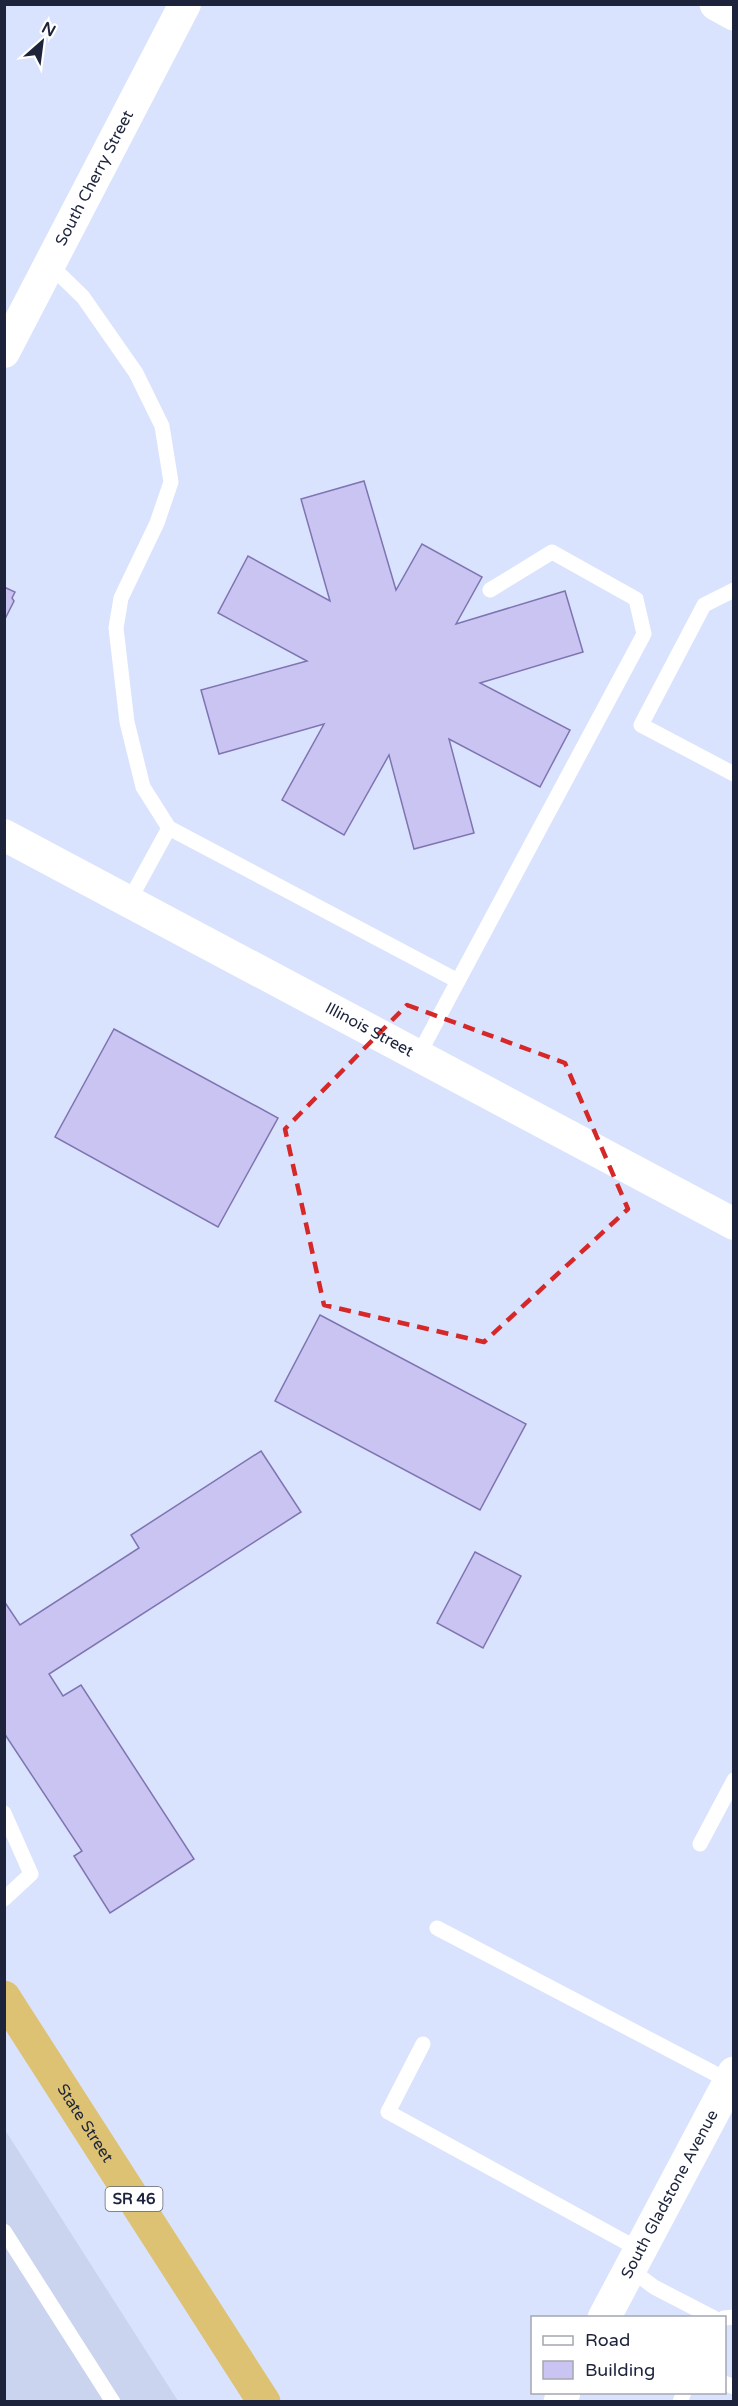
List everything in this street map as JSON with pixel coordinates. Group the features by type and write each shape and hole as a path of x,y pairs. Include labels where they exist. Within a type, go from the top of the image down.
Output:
{"highway":[{"name":"State Street","path":"4,1997 264,2402"}],"street":[{"name":"South Cherry Street","path":"4,352 184,4"},
{"path":"716,4 734,14"},
{"name":"Illinois Street","path":"4,835 734,1224"},
{"name":"South Gladstone Avenue","path":"605,2316 731,2077"}],"lane":[{"path":"50,265 83,297 129,363 162,426 171,482 156,523 121,598 116,628 128,722 143,787 169,828 458,981"},
{"path":"418,1056 644,634 636,599 552,552 490,590"},
{"path":"733,590 704,605 641,725 734,774"},
{"path":"129,901 169,828"},
{"path":"700,1844 734,1780"},
{"path":"4,1814 31,1874 4,1899"},
{"path":"437,1928 731,2077"},
{"path":"423,2044 388,2112 635,2260 654,2287 710,2316"},
{"path":"4,2231 113,2402"}],"highlighted area":[{"path":"407,1005 565,1063 628,1209 484,1342 324,1305 285,1129"}],"shaded area":[{"path":"5,2130 178,2401 5,2401"}],"building":[{"path":"364,481 396,590 422,544 482,577 456,624 565,591 583,652 480,683 570,730 540,787 449,739 474,833 414,849 389,755 344,835 282,800 324,724 219,754 201,690 307,661 218,613 248,556 330,601 301,499"},
{"path":"4,587 15,592 12,598 14,601 4,621"},
{"path":"114,1029 278,1118 218,1227 55,1137"},
{"path":"320,1315 526,1424 480,1510 275,1401"},
{"path":"261,1451 301,1512 49,1674 63,1696 81,1685 194,1859 110,1913 74,1856 82,1851 4,1733 4,1601 20,1625 139,1548 131,1535"},
{"path":"475,1552 521,1576 483,1648 437,1623"}]}
